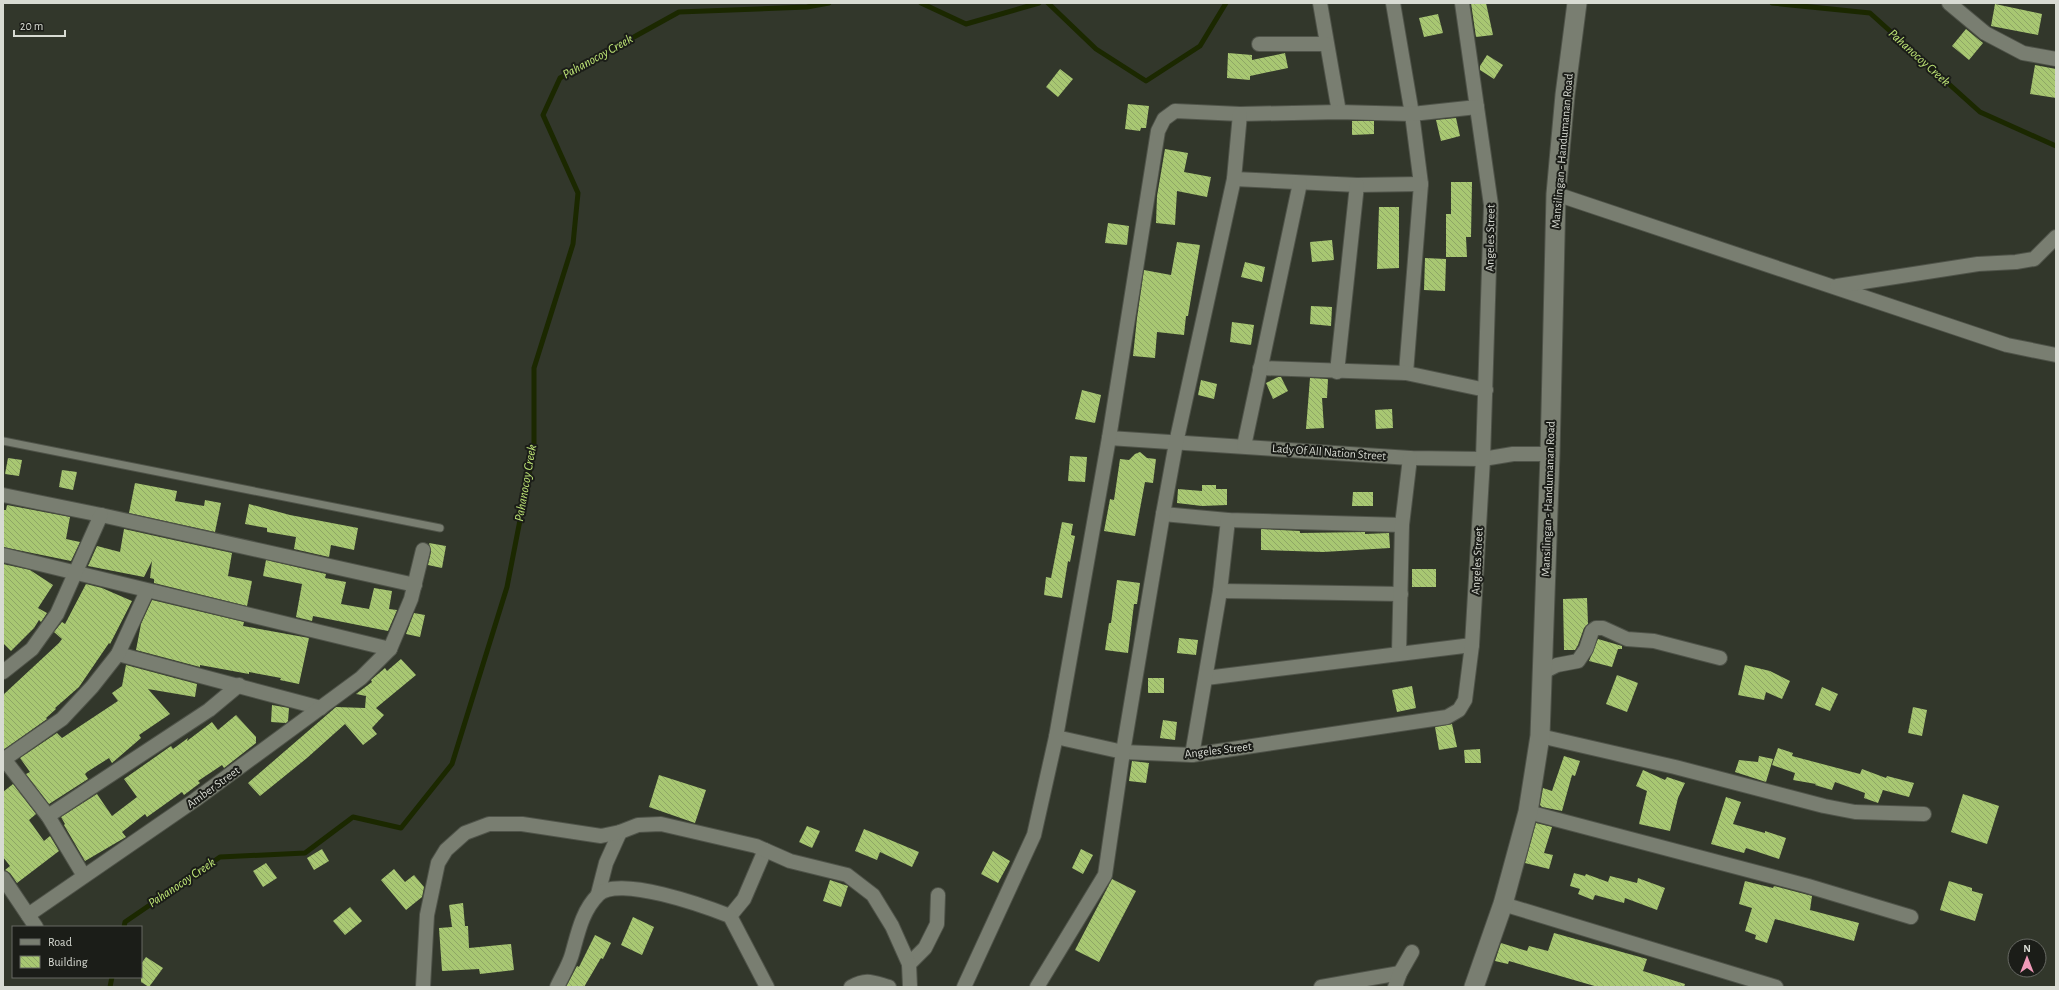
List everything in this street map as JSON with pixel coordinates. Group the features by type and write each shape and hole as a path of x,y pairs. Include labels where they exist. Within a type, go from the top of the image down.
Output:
{"street":[{"path":"1320,3 1339,112"},
{"path":"1394,3 1412,114 1420,184 1406,373"},
{"name":"Angeles Street","path":"1056,737 1123,752 1192,755 1447,717 1459,710 1465,700 1472,645 1483,459 1491,205 1462,3"},
{"name":"Mansilingan - Handumanan Road","path":"1474,987 1503,904 1528,812 1540,736 1550,454 1556,194 1565,95 1577,3"},
{"path":"1949,3 1986,33 2023,53 2056,59"},
{"path":"1259,44 1326,44"},
{"path":"964,987 1034,835 1056,737 1109,438 1158,131 1164,119 1175,111 1240,114 1339,112 1412,114 1478,107"},
{"path":"1037,987 1105,875 1123,752 1163,514 1176,443 1234,179 1240,114"},
{"path":"1234,179 1357,185 1420,184"},
{"path":"1244,446 1300,183"},
{"path":"1337,372 1357,185"},
{"path":"1556,194 2007,345 2056,355"},
{"path":"1835,287 1978,264 2016,262 2034,259 2056,237"},
{"path":"1260,368 1337,372 1406,373 1486,390"},
{"name":"Lady Of All Nation Street","path":"1109,438 1410,458 1483,459 1513,454 1550,454"},
{"path":"1399,654 1402,525 1410,458"},
{"path":"3,494 101,514 415,585"},
{"path":"3,672 32,649 57,614 101,514"},
{"path":"1163,514 1228,520 1402,525"},
{"path":"1192,755 1220,590 1228,520"},
{"path":"5,560 75,573 390,649 411,599 423,550"},
{"path":"84,876 48,816 4,760 62,719 118,654 147,590"},
{"path":"1220,590 1401,594"},
{"path":"1543,672 1558,665 1578,661 1586,649 1592,631 1596,628 1603,628 1626,639 1654,641 1720,658"},
{"path":"1206,678 1472,645"},
{"name":"Amber Street","path":"28,915 196,800 361,678 390,649"},
{"path":"118,654 321,708"},
{"path":"48,816 209,710 239,685"},
{"path":"1540,736 1675,767 1824,806 1855,812 1924,814"},
{"path":"1528,812 1808,886 1911,917"},
{"path":"424,987 427,915 434,876 438,863 446,850 465,833 489,824 522,824 601,836 620,832 638,825 661,824 756,846 790,861 848,875 873,895 892,926 909,964 910,987"},
{"path":"557,987 572,955 578,930 598,894 606,863 620,832"},
{"path":"730,916 744,899 765,850"},
{"path":"3,878 35,926"},
{"path":"598,894 607,889 630,889 677,897 730,916 767,987"},
{"path":"909,964 925,948 937,924 938,895"},
{"path":"1503,904 1776,987"},
{"path":"1395,987 1400,973 1412,952"},
{"path":"1326,987 1400,973"},
{"path":"851,987 861,982 868,981 889,987"}],"lane":[{"path":"3,441 440,528"}],"building":[{"path":"1471,3 1486,3 1493,35 1476,37"},
{"path":"1995,4 2042,14 2038,35 1991,26"},
{"path":"1438,14 1443,33 1424,37 1419,18"},
{"path":"1966,29 1983,43 1969,60 1952,46"},
{"path":"1228,53 1252,55 1252,60 1285,53 1288,68 1250,76 1250,80 1227,78"},
{"path":"1487,55 1503,65 1494,79 1480,70 1480,66"},
{"path":"2035,65 2056,69 2056,98 2030,94"},
{"path":"1060,69 1073,79 1058,97 1046,87"},
{"path":"1128,104 1149,106 1146,128 1141,128 1140,131 1125,129"},
{"path":"1456,118 1460,136 1441,141 1436,120"},
{"path":"1352,121 1374,121 1374,134 1352,135"},
{"path":"1165,149 1188,153 1184,172 1211,177 1207,197 1177,191 1175,225 1156,223 1157,196"},
{"path":"1451,182 1472,182 1471,237 1466,237 1467,257 1446,257 1446,214 1451,214"},
{"path":"1379,207 1399,207 1399,268 1377,269"},
{"path":"1108,223 1129,226 1127,245 1105,243"},
{"path":"1332,240 1334,260 1312,262 1310,242"},
{"path":"1177,242 1200,245 1188,316 1186,316 1184,335 1157,332 1155,358 1133,356 1144,270 1171,275"},
{"path":"1425,258 1446,259 1445,291 1424,290"},
{"path":"1245,262 1265,267 1262,282 1241,277"},
{"path":"1311,306 1332,307 1331,326 1310,324"},
{"path":"1232,322 1254,325 1251,345 1230,342"},
{"path":"1281,377 1288,391 1273,399 1266,383"},
{"path":"1310,378 1328,379 1327,398 1322,398 1324,428 1306,429"},
{"path":"1201,380 1217,384 1214,399 1198,395"},
{"path":"1082,390 1101,395 1095,423 1075,419"},
{"path":"1392,409 1393,428 1376,429 1375,410"},
{"path":"1140,452 1147,458 1156,459 1153,483 1145,482 1135,536 1104,531 1110,499 1114,500 1120,459 1129,460 1135,454"},
{"path":"1070,456 1087,457 1085,482 1068,481"},
{"path":"8,458 22,460 19,476 5,474"},
{"path":"62,470 77,472 73,490 59,487"},
{"path":"135,483 177,491 175,501 204,506 205,500 221,503 215,532 129,513"},
{"path":"1202,485 1216,485 1216,489 1227,489 1227,505 1202,506 1177,503 1178,489 1202,491"},
{"path":"1353,492 1373,492 1373,506 1352,506"},
{"path":"249,504 290,515 358,528 354,550 331,545 329,557 294,549 296,537 267,532 267,528 245,524"},
{"path":"7,505 70,517 66,539 80,542 71,561 3,547 3,510 6,510"},
{"path":"1062,522 1073,524 1071,535 1075,536 1070,562 1068,561 1062,598 1044,595 1046,577 1051,578"},
{"path":"124,529 232,553 228,576 252,581 247,606 154,583 154,579 150,578 152,561 144,577 88,566 97,546 120,552"},
{"path":"1261,529 1300,531 1300,533 1389,533 1390,548 1323,552 1261,550"},
{"path":"429,543 446,546 442,568 428,565 431,552"},
{"path":"266,560 326,574 325,578 346,582 341,604 369,609 374,588 392,591 389,609 397,610 388,631 313,616 312,621 296,617 302,584 263,576"},
{"path":"3,564 30,570 53,585 38,608 47,613 41,622 39,620 34,628 11,651 3,643"},
{"path":"1412,569 1436,569 1436,587 1412,587"},
{"path":"1117,580 1140,583 1137,604 1134,604 1128,653 1105,650 1109,623 1111,623"},
{"path":"86,584 102,588 132,601 110,644 109,643 79,687 55,708 56,709 46,718 47,719 3,750 3,695 62,639 54,632 62,622 65,624"},
{"path":"1587,598 1588,624 1584,628 1575,650 1564,650 1563,599"},
{"path":"152,600 244,622 243,626 309,638 299,684 280,680 281,678 249,672 249,674 200,665 200,667 136,650 141,624"},
{"path":"414,613 425,615 420,637 406,634"},
{"path":"1179,638 1198,640 1196,655 1177,653"},
{"path":"1598,639 1622,646 1622,649 1618,649 1612,667 1589,661"},
{"path":"401,659 416,675 376,708 384,715 372,728 377,734 363,745 345,724 307,758 260,796 248,783 336,707 365,708 366,696 356,694 372,682 371,680 385,668 387,671"},
{"path":"126,665 197,684 195,697 148,689 170,714 139,735 141,738 112,763 109,758 87,772 85,774 88,779 49,804 26,774 30,772 20,758 57,733 62,738 118,701 112,693 122,686"},
{"path":"1745,665 1770,671 1790,681 1782,699 1766,692 1764,700 1738,695"},
{"path":"1617,675 1638,683 1627,712 1606,704"},
{"path":"1148,678 1164,678 1164,693 1148,693"},
{"path":"1412,686 1416,708 1397,712 1392,690"},
{"path":"1822,687 1838,694 1830,711 1815,705"},
{"path":"272,705 289,708 288,721 286,723 271,722"},
{"path":"1913,707 1927,710 1922,736 1908,733"},
{"path":"236,715 256,737 256,743 224,768 222,765 198,781 200,783 184,795 182,792 147,817 145,814 122,832 126,837 85,861 61,817 97,794 112,816 137,797 124,779 171,746 173,749 188,738 187,741 212,722 218,730"},
{"path":"1163,720 1177,722 1175,740 1160,738"},
{"path":"1452,724 1457,747 1439,750 1435,727"},
{"path":"1778,748 1793,753 1792,756 1860,774 1862,769 1886,778 1887,776 1914,783 1909,797 1883,790 1878,803 1864,798 1865,793 1835,782 1832,790 1815,785 1816,784 1793,780 1795,773 1772,765"},
{"path":"1480,749 1481,763 1465,763 1464,750"},
{"path":"1564,756 1580,761 1575,776 1572,775 1562,811 1542,807 1540,805 1543,788 1552,791"},
{"path":"1759,756 1773,759 1766,782 1735,772 1739,760 1758,762"},
{"path":"1132,761 1149,763 1146,783 1129,781"},
{"path":"1643,770 1665,780 1667,777 1685,783 1678,798 1670,831 1639,824 1647,791 1636,786"},
{"path":"659,775 706,790 695,823 649,807"},
{"path":"13,784 36,814 29,820 44,841 50,836 59,851 17,883 10,873 5,870 10,866 3,857 3,792"},
{"path":"1963,794 1999,806 1987,844 1951,832"},
{"path":"1726,797 1741,802 1733,824 1765,833 1765,831 1786,838 1779,859 1746,848 1744,853 1711,844"},
{"path":"1536,823 1552,827 1544,853 1553,855 1549,869 1525,863"},
{"path":"807,826 820,831 812,848 799,842"},
{"path":"864,829 919,852 912,867 880,852 877,860 855,851"},
{"path":"322,849 329,861 314,870 307,858"},
{"path":"1081,849 1093,855 1083,874 1072,868"},
{"path":"993,851 1010,861 998,883 981,874"},
{"path":"266,863 277,878 263,887 253,871"},
{"path":"394,869 405,882 414,875 424,887 422,897 406,910 381,880"},
{"path":"1574,873 1585,876 1586,874 1608,882 1610,876 1637,883 1638,878 1665,888 1657,910 1625,898 1624,903 1595,895 1593,900 1578,894 1580,889 1570,886"},
{"path":"1112,879 1136,891 1099,962 1075,950"},
{"path":"830,880 848,886 841,907 823,901"},
{"path":"1745,881 1773,888 1774,886 1812,896 1810,910 1859,923 1854,941 1775,919 1767,943 1755,939 1756,935 1745,931 1752,908 1739,904"},
{"path":"1949,881 1972,888 1972,891 1983,894 1975,921 1940,910"},
{"path":"463,903 465,926 468,926 469,948 511,944 514,970 480,974 479,969 442,971 439,928 452,927 449,905"},
{"path":"350,907 362,921 345,935 333,921"},
{"path":"633,917 654,927 642,955 621,945"},
{"path":"1554,933 1647,959 1643,971 1685,984 1684,987 1598,987 1509,961 1508,964 1495,961 1501,943 1527,951 1529,946 1548,951"},
{"path":"595,935 611,943 603,959 601,958 584,987 566,987 577,966 579,967"},
{"path":"146,957 163,968 149,987 141,982 142,963"}],"waterway":[{"name":"Pahanocoy Creek","path":"124,926 125,922 220,857 305,853 353,817 401,828 452,764 507,587 534,448 534,368 573,244 578,193 543,115 560,78 679,12 807,7 829,3"},
{"name":"Pahanocoy Creek","path":"921,3 966,24 1039,3"},
{"name":"Pahanocoy Creek","path":"1048,3 1096,49 1146,81 1200,46 1226,3"},
{"name":"Pahanocoy Creek","path":"1772,3 1870,13 1980,112 2056,146"},
{"name":"Pahanocoy Creek","path":"110,987 112,978"}]}
